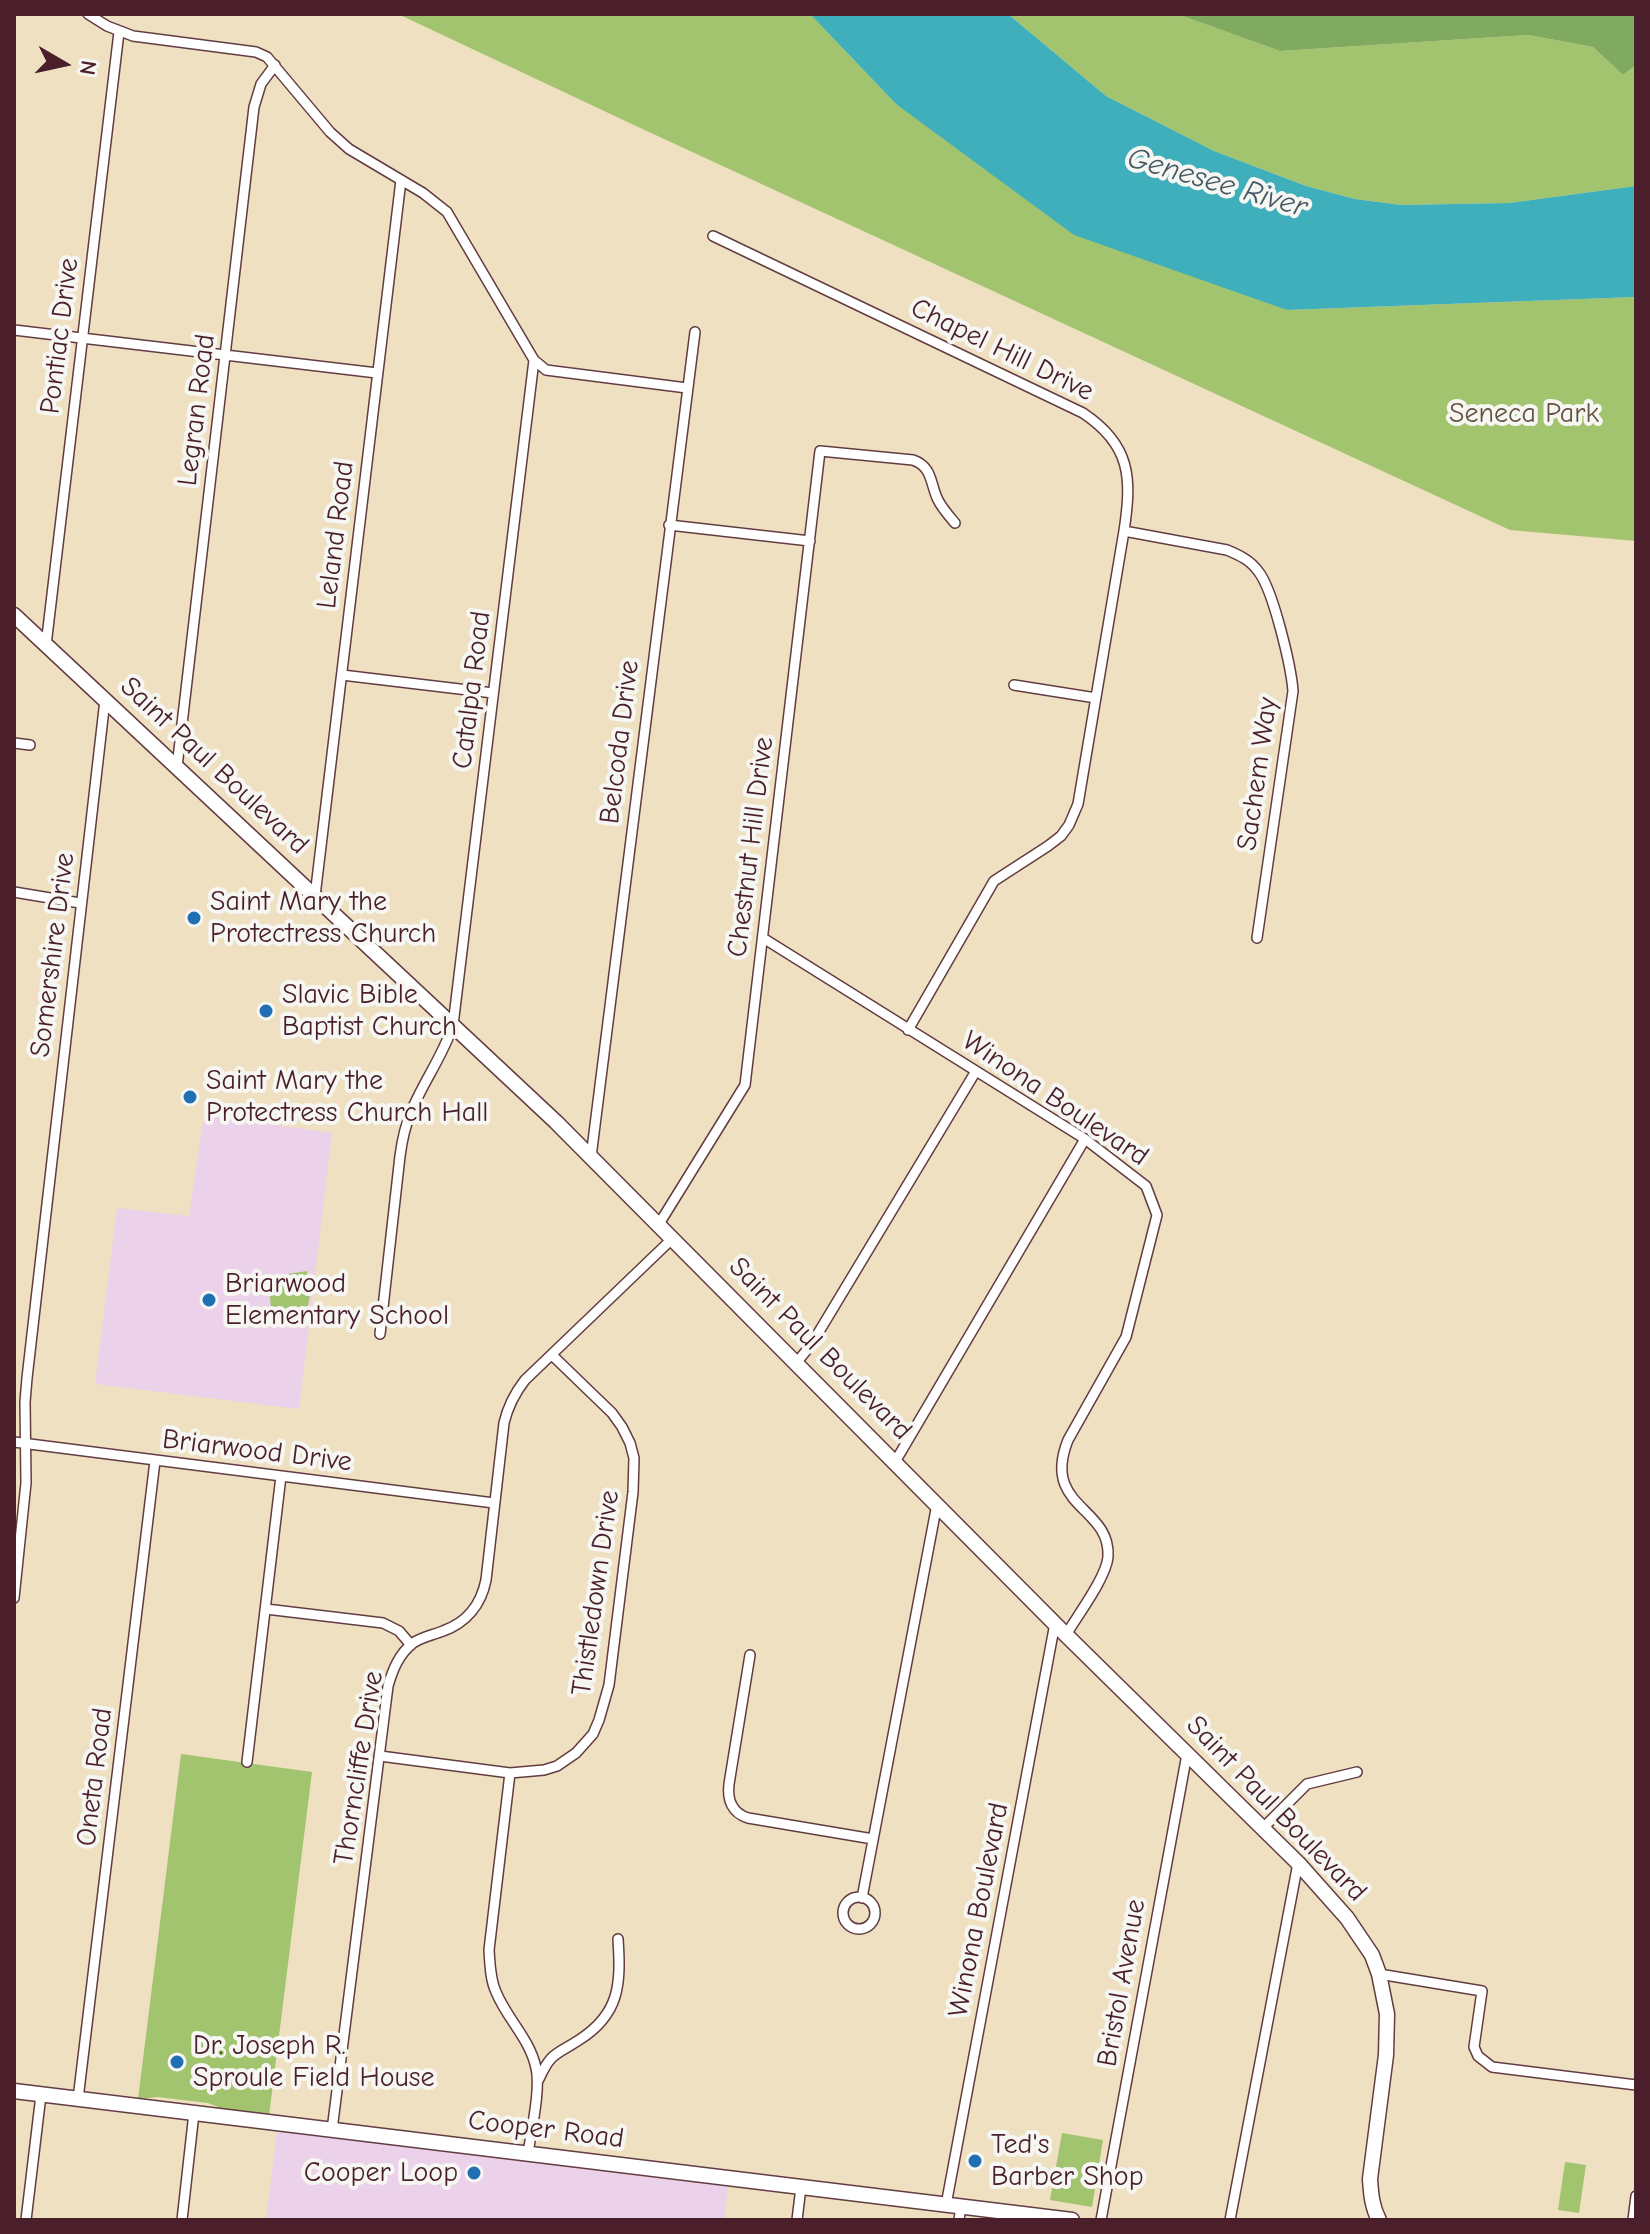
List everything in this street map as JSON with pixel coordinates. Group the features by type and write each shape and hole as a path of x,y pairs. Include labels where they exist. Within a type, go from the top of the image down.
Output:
{"main road":[{"name":"Saint Paul Boulevard","path":"14,615 591,1157 1066,1635 1298,1863 1361,1936 1379,1974 1387,2014 1388,2034 1370,2179 1374,2211 1379,2220"},
{"name":"Cooper Road","path":"14,2091 801,2187 955,2210 1072,2220"}],"street":[{"path":"88,14 119,32 133,36 256,52 267,57 330,132 349,149 436,202 455,223 534,360 546,370 687,388"},
{"name":"Pontiac Drive","path":"46,645 119,32"},
{"name":"Legran Road","path":"177,767 254,107 261,84 275,65"},
{"name":"Leland Road","path":"315,896 401,180"},
{"name":"Chapel Hill Drive","path":"713,236 1069,405 1097,422 1124,457 1129,500 1078,804 1069,825 1048,846 994,881 908,1030"},
{"path":"14,330 377,373"},
{"name":"Belcoda Drive","path":"591,1157 695,332"},
{"name":"Catalpa Road","path":"380,1334 405,1128 447,1044 453,1025 534,360"},
{"name":"Chestnut Hill Drive","path":"659,1224 745,1085 820,451 920,463 929,472 939,502 955,523"},
{"path":"669,525 810,541"},
{"name":"Sachem Way","path":"1124,531 1227,550 1256,569 1269,590 1293,691 1257,938"},
{"path":"342,675 493,693"},
{"path":"1014,685 1096,698"},
{"name":"Somershire Drive","path":"14,1591 24,1512 27,1378 105,700"},
{"path":"14,743 30,745"},
{"path":"14,892 80,903"},
{"name":"Winona Boulevard","path":"763,938 1085,1139 1146,1186 1157,1215 1126,1337 1061,1457 1060,1468 1066,1488 1103,1534 1108,1557 1101,1577 1066,1635"},
{"path":"797,1362 811,1345 976,1071"},
{"path":"895,1462 1085,1139"},
{"name":"Thorncliffe Drive","path":"332,2130 388,1686 393,1669 411,1645 423,1637 455,1626 469,1615 481,1598 486,1580 508,1406 525,1380 673,1238"},
{"name":"Thistledown Drive","path":"380,1756 510,1773 544,1770 567,1760 584,1745 599,1720 609,1685 633,1492 634,1458 622,1427 603,1404 552,1355"},
{"name":"Briarwood Drive","path":"14,1442 494,1503"},
{"name":"Oneta Road","path":"78,2099 155,1461"},
{"path":"247,1762 281,1476"},
{"path":"862,1898 937,1504"},
{"path":"266,1609 383,1623 399,1631 411,1645"},
{"name":"Winona Boulevard","path":"955,2210 1055,1623"},
{"path":"750,1655 729,1784 732,1806 748,1818 873,1839"},
{"name":"Bristol Avenue","path":"1101,2220 1187,1754"},
{"path":"1262,1829 1307,1784 1357,1772"},
{"path":"510,1773 489,1950 496,1992 537,2069 528,2154"},
{"path":"1230,2220 1298,1863"},
{"path":"537,2082 551,2056 595,2029 610,2010 619,1984 618,1939"},
{"path":"1379,1974 1482,1991 1474,2047 1478,2056 1492,2067 1636,2085"},
{"path":"26,2220 41,2095"},
{"path":"182,2220 194,2113"},
{"path":"797,2220 801,2187"},
{"path":"1633,2220 1636,2196"}],"shaded area":[{"name":"Briarwood Elementary School","path":"204,1115 332,1133 299,1409 95,1384 117,1208 189,1216"},
{"path":"277,2130 728,2186 724,2220 266,2220"}],"green space":[{"name":"Seneca Park","path":"398,14 810,14 896,104 1287,310 1636,297 1636,541 1510,530"},
{"path":"1008,14 1177,14 1280,51 1528,35 1593,47 1623,75 1636,65 1636,186 1509,203 1401,205 1355,199 1306,186 1214,151 1106,96"},
{"path":"1177,14 1636,14 1636,65 1623,75 1593,47 1528,35 1280,51"},
{"path":"307,1271 310,1294 307,1312 272,1319 268,1277"},
{"path":"181,1754 312,1772 269,2116 226,2110 208,2103 158,2097 138,2099"},
{"path":"1062,2133 1103,2140 1092,2207 1050,2200"},
{"path":"1565,2162 1586,2165 1579,2213 1558,2210"}],"water":[{"name":"Genesee River","path":"810,14 1008,14 1106,96 1214,151 1306,186 1355,199 1401,205 1509,203 1636,186 1636,297 1287,310 1074,235 896,104"}],"place":[{"name":"Saint Mary the Protectress Church","path":"194,918"},
{"name":"Slavic Bible Baptist Church","path":"266,1011"},
{"name":"Saint Mary the Protectress Church Hall","path":"190,1097"},
{"name":"Briarwood Elementary School","path":"209,1300"},
{"name":"Dr. Joseph R. Sproule Field House","path":"177,2062"},
{"name":"Ted's Barber Shop","path":"975,2161"},
{"name":"Cooper Loop","path":"474,2173"}]}
